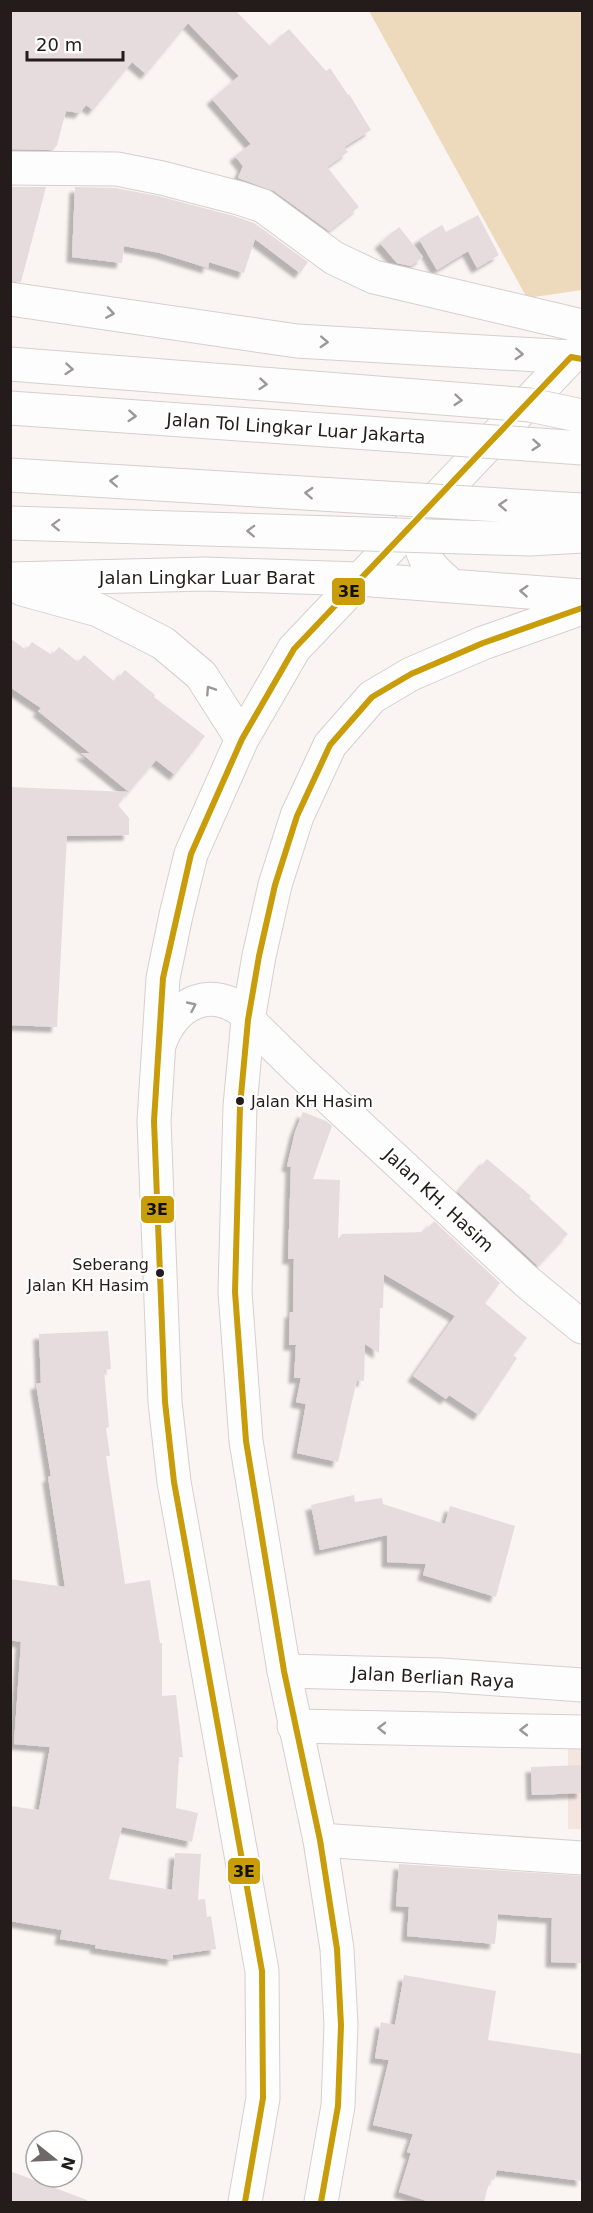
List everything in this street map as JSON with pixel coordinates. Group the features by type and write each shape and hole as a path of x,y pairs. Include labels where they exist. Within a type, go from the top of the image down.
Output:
{"main road":[{"path":"10,168 117,169 239,198 263,206 334,258 374,277 582,326"},
{"path":"10,299 297,341 578,355"},
{"path":"245,2202 263,2098 262,1971 174,1482 165,1402 154,1121 157,1049 164,978 191,854 242,739 294,649 416,519 578,355"},
{"path":"10,364 530,405 582,416"},
{"name":"Jalan Tol Lingkar Luar Jakarta","path":"10,408 582,448"},
{"path":"10,475 582,510"},
{"path":"416,519 422,552 433,570 452,586"},
{"path":"10,524 530,539 582,536"},
{"name":"Jalan Lingkar Luar Barat","path":"10,579 205,574 359,579 582,596"},
{"path":"10,586 98,610 163,643 201,675 242,739"},
{"path":"321,2202 338,2106 341,2025 337,1950 320,1840 284,1671 246,1441 235,1292 240,1106 248,1018 275,885 297,816 330,746 372,698 411,674 483,643 582,608"},
{"name":"Jalan KH. Hasim","path":"157,1049 164,1031 187,1005 213,998 236,1005 299,1070 526,1281 582,1327"},
{"name":"Jalan Berlian Raya","path":"284,1671 442,1675 582,1685"},
{"path":"294,1726 582,1732"},
{"path":"320,1840 582,1858"}],"shaded area":[{"path":"369,11 582,11 582,290 527,298"},
{"path":"568,1744 582,1744 582,1829 568,1829"}],"building":[{"path":"10,10 235,10 270,46 289,29 326,71 330,68 371,130 344,147 348,152 327,167 359,207 329,231 274,191 238,178 243,166 235,156 251,144 212,99 239,76 188,23 146,74 132,62 93,110 86,105 80,113 66,111 57,145 53,150 10,149"},
{"path":"10,187 46,187 21,282 10,281"},
{"path":"75,187 115,188 158,196 234,216 254,223 308,262 300,273 255,239 244,273 209,262 208,268 160,253 124,246 122,263 72,257"},
{"path":"478,215 499,255 477,268 468,251 437,270 419,239 442,225 446,232"},
{"path":"399,227 423,257 411,266 397,263 380,243"},
{"path":"10,638 26,650 32,642 52,655 59,647 78,662 84,655 115,682 125,670 155,695 154,697 205,736 175,775 156,760 129,792 81,753 90,753 38,711 41,708 10,687"},
{"path":"10,787 128,792 118,805 129,818 129,835 67,836 57,1027 10,1025"},
{"path":"303,1112 326,1121 332,1126 313,1179 340,1180 338,1239 342,1234 424,1232 434,1221 500,1283 485,1303 527,1338 513,1355 517,1358 479,1415 449,1395 446,1399 413,1376 455,1316 384,1274 383,1308 380,1308 379,1353 365,1344 364,1381 357,1380 338,1462 297,1453 306,1404 296,1402 301,1378 294,1378 296,1345 289,1345 290,1312 293,1312 294,1259 288,1259 291,1167 287,1166 295,1132"},
{"path":"487,1159 531,1196 529,1198 568,1234 538,1266 458,1192"},
{"path":"108,1331 111,1369 104,1370 109,1427 106,1428 110,1456 106,1456 125,1584 150,1580 160,1643 162,1643 162,1696 176,1695 183,1757 179,1757 176,1808 198,1813 192,1842 122,1827 109,1879 172,1890 175,1853 201,1854 198,1900 205,1899 207,1917 211,1916 216,1949 173,1955 173,1960 95,1948 96,1945 60,1939 62,1930 10,1921 10,1806 39,1810 50,1747 14,1744 21,1642 10,1640 10,1579 65,1587 48,1477 51,1476 36,1384 41,1383 39,1334"},
{"path":"354,1495 355,1502 382,1498 383,1504 445,1524 450,1506 515,1526 496,1597 423,1575 426,1564 387,1562 387,1535 320,1550 311,1505"},
{"path":"582,1765 582,1793 532,1795 531,1767"},
{"path":"399,1864 582,1876 582,1963 551,1962 552,1918 498,1914 495,1944 407,1936 409,1907 396,1906"},
{"path":"404,1975 496,1991 488,2040 582,2054 582,2181 497,2170 494,2180 490,2179 484,2202 430,2202 399,2192 411,2153 407,2152 413,2134 373,2125 389,2060 375,2058 381,2022 395,2025"},
{"path":"10,2171 24,2176 24,2189 58,2189 87,2200 87,2202 10,2202"}],"transit line":[{"name":"3E","path":"245,2202 263,2098 262,1971 174,1482 165,1402 154,1121 163,978 191,854 242,739 294,649 571,357 582,359"},
{"name":"3E","path":"321,2202 338,2106 341,2025 337,1949 320,1840 284,1671 246,1441 235,1292 240,1106 248,1020 275,885 297,816 330,745 372,697 411,674 483,643 582,608"}],"place":[{"name":"Jalan KH Hasim","path":"240,1101"},
{"name":"Seberang Jalan KH Hasim","path":"160,1273"}]}
